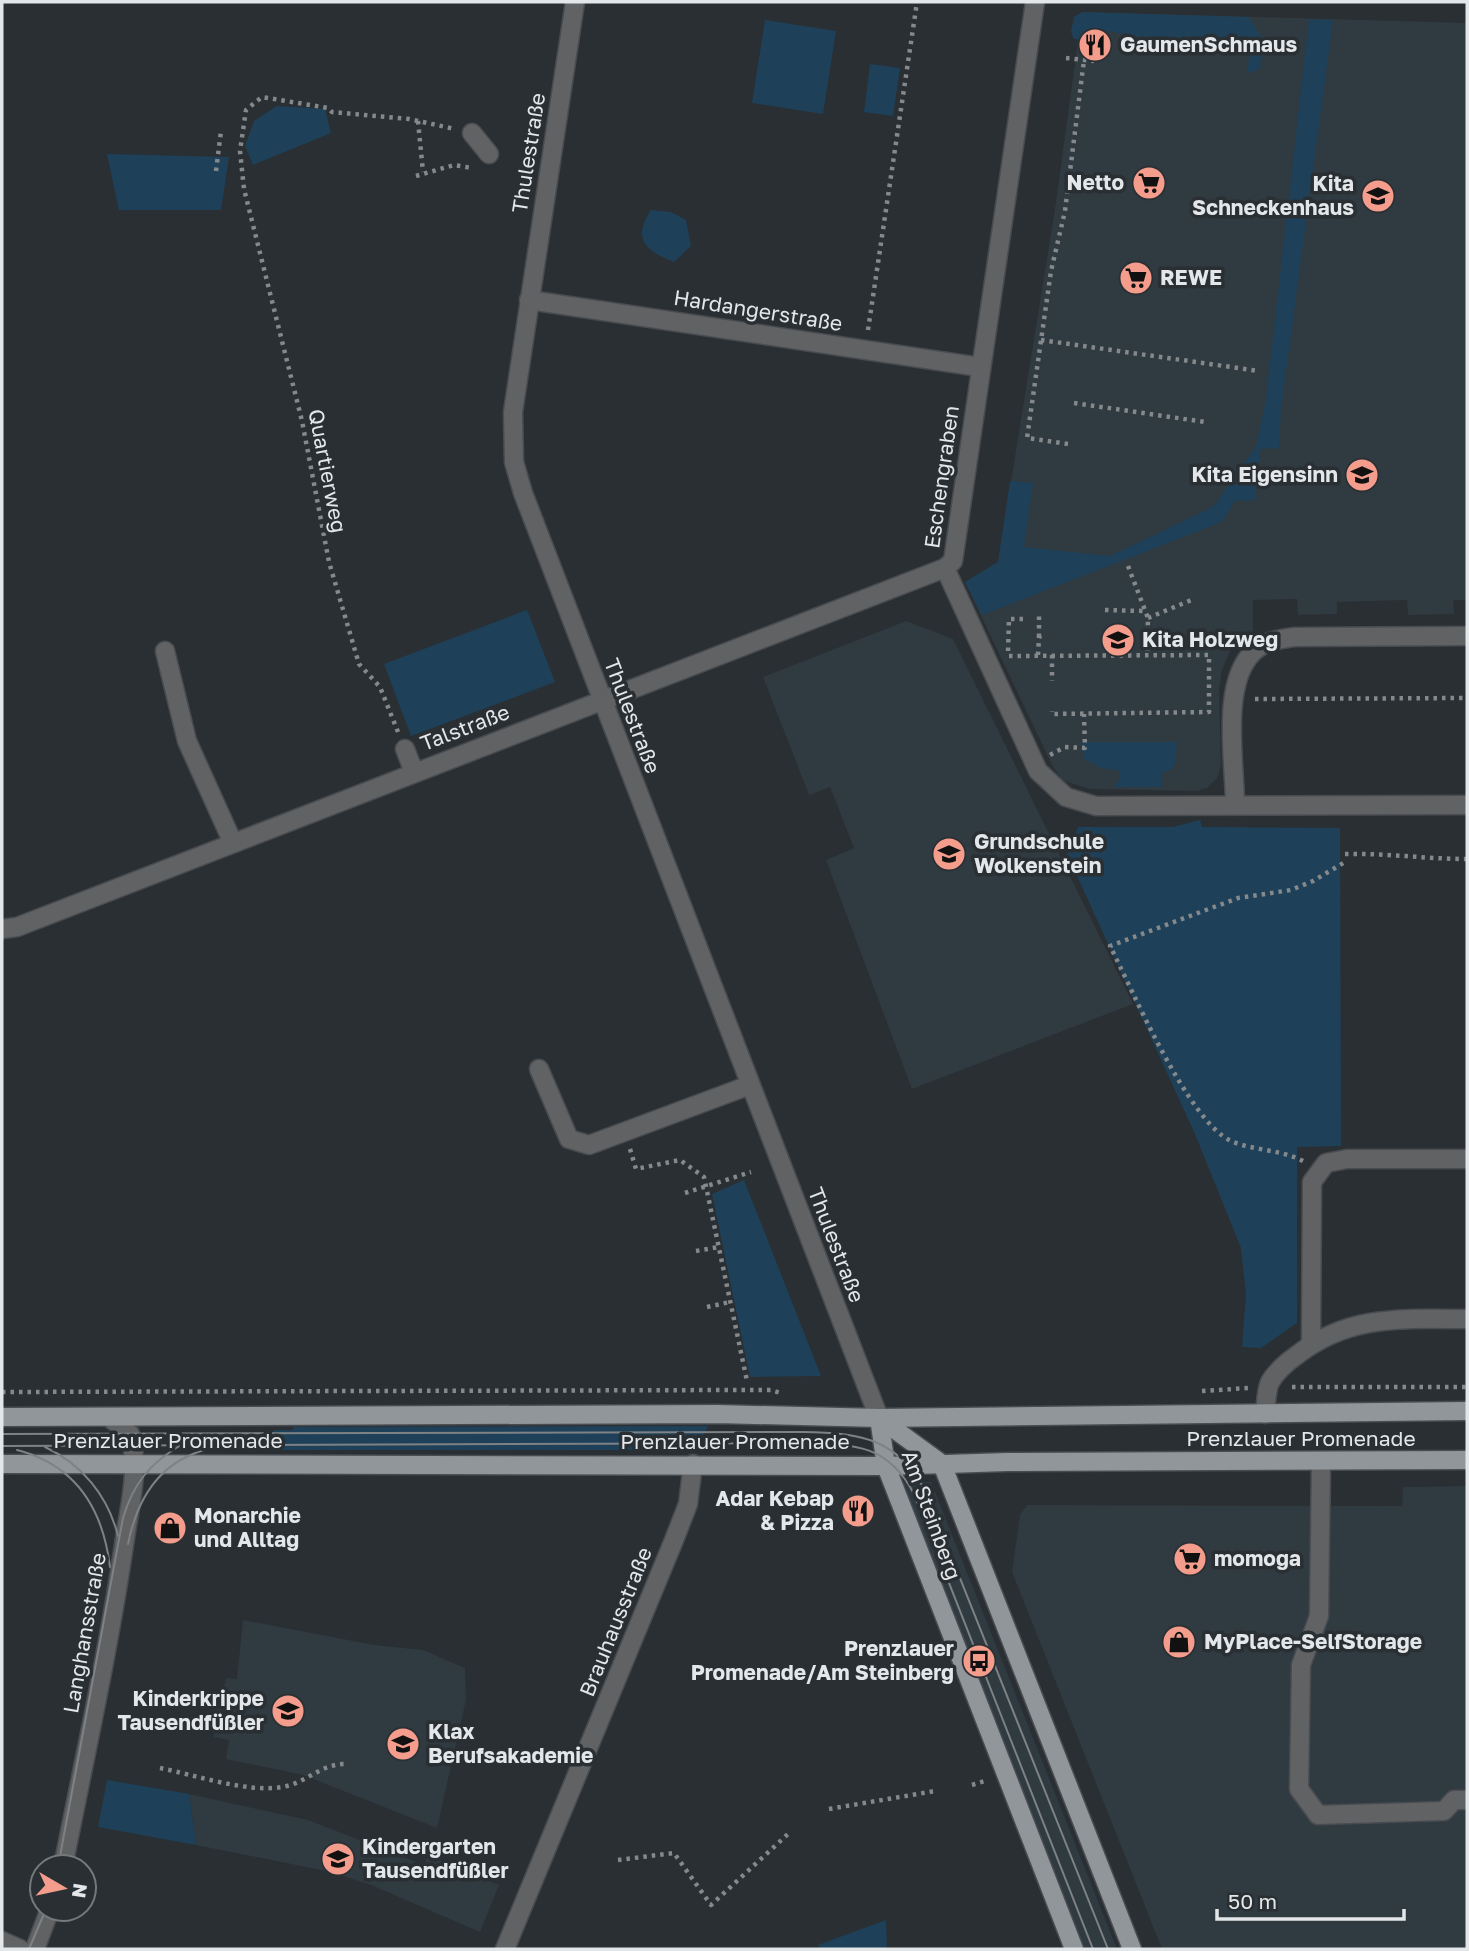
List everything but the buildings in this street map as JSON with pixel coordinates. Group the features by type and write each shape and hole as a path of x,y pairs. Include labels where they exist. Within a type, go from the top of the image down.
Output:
{"main road":[{"name":"Prenzlauer Promenade","path":"2,1418 717,1414 879,1418 1467,1411"},
{"name":"Am Steinberg","path":"879,1418 942,1464 1132,1949"},
{"name":"Am Steinberg","path":"879,1418 886,1466 1074,1949"},
{"name":"Prenzlauer Promenade","path":"2,1464 886,1466 1467,1460"}],"street":[{"name":"Thulestraße","path":"575,2 513,412 514,463 601,700 879,1418"},
{"name":"Eschengraben","path":"1035,2 953,561 945,568 1038,772 1066,797 1096,806 1467,805"},
{"path":"472,134 489,154"},
{"name":"Hardangerstraße","path":"529,300 980,367"},
{"name":"Talstraße","path":"2,929 17,927 945,568"},
{"path":"1235,805 1233,691 1242,666 1255,649 1273,640 1295,637 1467,636"},
{"path":"165,651 187,741 233,843"},
{"path":"405,749 414,772"},
{"path":"539,1069 569,1139 589,1145 750,1085"},
{"path":"1311,1344 1312,1182 1326,1163 1347,1159 1467,1159"},
{"name":"Prenzlauer Promenade","path":"1265,1414 1269,1383 1286,1364 1311,1344 1347,1326 1390,1319 1467,1319"},
{"name":"Langhansstraße","path":"66,1853 107,1648 135,1463 130,1434 109,1417"},
{"path":"1321,1462 1320,1616 1301,1665 1299,1789 1318,1815 1444,1811 1454,1800 1467,1800"},
{"name":"Brauhausstraße","path":"505,1949 684,1516 693,1464"},
{"path":"34,1949 44,1923"},
{"path":"2,1941 20,1949"}],"path":[{"path":"867,333 918,2"},
{"path":"1066,58 1094,61"},
{"path":"1068,444 1027,439 1051,271 1065,211 1084,60"},
{"name":"Quartierweg","path":"405,749 380,687 359,664 329,562 302,421 244,188 240,151 246,110 262,97 328,108 332,112 418,121 472,134"},
{"path":"418,121 423,172"},
{"path":"216,171 221,131"},
{"path":"416,176 454,165 476,169"},
{"path":"1041,340 1259,371"},
{"path":"1149,364 1150,355"},
{"path":"1213,373 1214,364"},
{"path":"1074,403 1205,422"},
{"path":"1128,566 1148,618 1147,655"},
{"path":"1148,618 1194,599"},
{"path":"1105,610 1145,611"},
{"path":"1038,656 1039,612"},
{"path":"1008,656 1009,619 1025,619"},
{"path":"1039,637 1045,634"},
{"path":"1001,655 1209,655 1209,712 1052,714 1052,711"},
{"path":"1052,655 1052,681"},
{"path":"1233,699 1467,698"},
{"path":"1043,759 1066,747 1085,748 1084,714"},
{"path":"1345,854 1399,853 1428,859 1467,859"},
{"path":"1320,1171 1289,1153 1232,1142 1210,1128 1178,1077 1110,946 1238,898 1291,890 1313,881 1345,862"},
{"path":"625,1131 636,1169 680,1160 704,1177 747,1381"},
{"path":"685,1193 751,1172"},
{"path":"696,1251 719,1247"},
{"path":"707,1307 730,1302"},
{"path":"2,1392 760,1390 784,1395"},
{"path":"160,1768 265,1789 296,1783 328,1765 347,1764"},
{"path":"972,1785 992,1779"},
{"path":"829,1809 935,1791"},
{"path":"618,1860 674,1853 711,1905 788,1834"}],"shaded area":[{"path":"1082,12 1467,23 1467,600 1453,600 1454,614 1408,615 1407,600 1337,602 1337,614 1298,615 1297,599 1253,600 1253,632 1231,649 1222,670 1219,690 1221,766 1217,778 1207,788 1197,791 1089,789 1062,780 1053,767 965,582 998,562 1055,209"},
{"path":"1082,12 1249,17 1262,38 1260,69 1246,74 1250,54 1093,29 1090,42 1074,39 1071,32 1074,17"},
{"path":"1309,19 1333,20 1281,409 1279,448 1260,449 1255,500 1235,501 1222,522 982,615 965,582 998,562 1010,481 1033,483 1024,547 1110,556 1213,507 1256,447 1266,399"},
{"path":"765,20 836,31 823,114 752,103"},
{"path":"870,64 900,68 893,116 864,112"},
{"path":"277,106 325,109 331,133 253,165 245,146 254,121"},
{"path":"107,154 229,157 221,210 119,210"},
{"path":"651,210 671,212 686,220 691,246 674,262 656,253 645,243 642,229"},
{"path":"527,610 555,682 411,736 384,664"},
{"name":"Grundschule Wolkenstein","path":"906,621 953,639 1133,1004 912,1089 826,860 854,848 830,787 809,795 763,677"},
{"path":"1082,742 1177,742 1175,764 1171,770 1162,773 1161,787 1113,787 1120,779 1120,771 1101,768 1084,759"},
{"path":"1200,820 1202,827 1340,828 1341,1146 1297,1147 1297,1323 1261,1348 1242,1347 1246,1294 1241,1248 1195,1134 1067,854 1078,827 1173,827"},
{"path":"744,1180 821,1376 750,1377 712,1194"},
{"path":"708,1426 697,1450 274,1450 273,1430 293,1430 293,1427"},
{"path":"896,1482 931,1482 1117,1949 1081,1949"},
{"path":"1467,1486 1467,1949 1162,1949 1012,1572 1020,1515 1027,1505 1402,1506 1403,1487"},
{"path":"243,1620 374,1645 423,1650 465,1668 466,1700 437,1828 303,1775 226,1759 229,1740 214,1737 214,1731 200,1729 222,1697 226,1678 237,1679"},
{"path":"107,1780 189,1794 196,1845 98,1827"},
{"name":"Kindergarten Tausendfüßler","path":"189,1794 308,1820 424,1865 428,1855 499,1885 480,1932 371,1885 331,1872 196,1845"},
{"path":"886,1920 887,1949 822,1949 818,1945"}],"tram line":[{"path":"2,1434 823,1432 876,1442 904,1461 926,1493 1108,1949"},
{"path":"2,1446 806,1443 841,1445 870,1451 894,1466 914,1494 1093,1949"},
{"path":"61,1853 123,1518 132,1495 144,1476 160,1459 181,1445"},
{"path":"45,1447 71,1462 92,1483 108,1508 118,1536"},
{"path":"128,1544 138,1512 153,1484 177,1463 208,1449"},
{"path":"17,1450 38,1457 55,1467 83,1493 101,1527 110,1567"},
{"path":"29,1949 40,1923"}],"place":[{"name":"GaumenSchmaus","path":"1095,45"},
{"name":"Netto","path":"1149,183"},
{"name":"Kita Schneckenhaus","path":"1378,196"},
{"name":"REWE","path":"1136,278"},
{"name":"Kita Eigensinn","path":"1362,475"},
{"name":"Kita Holzweg","path":"1118,640"},
{"name":"Grundschule Wolkenstein","path":"949,854"},
{"name":"Adar Kebap & Pizza","path":"858,1511"},
{"name":"Monarchie und Alltag","path":"170,1528"},
{"name":"momoga","path":"1190,1559"},
{"name":"MyPlace-SelfStorage","path":"1179,1642"},
{"name":"Prenzlauer Promenade/Am Steinberg","path":"979,1661"},
{"name":"Kinderkrippe Tausendfüßler","path":"288,1711"},
{"name":"Klax Berufsakademie","path":"403,1744"},
{"name":"Kindergarten Tausendfüßler","path":"338,1859"}]}
